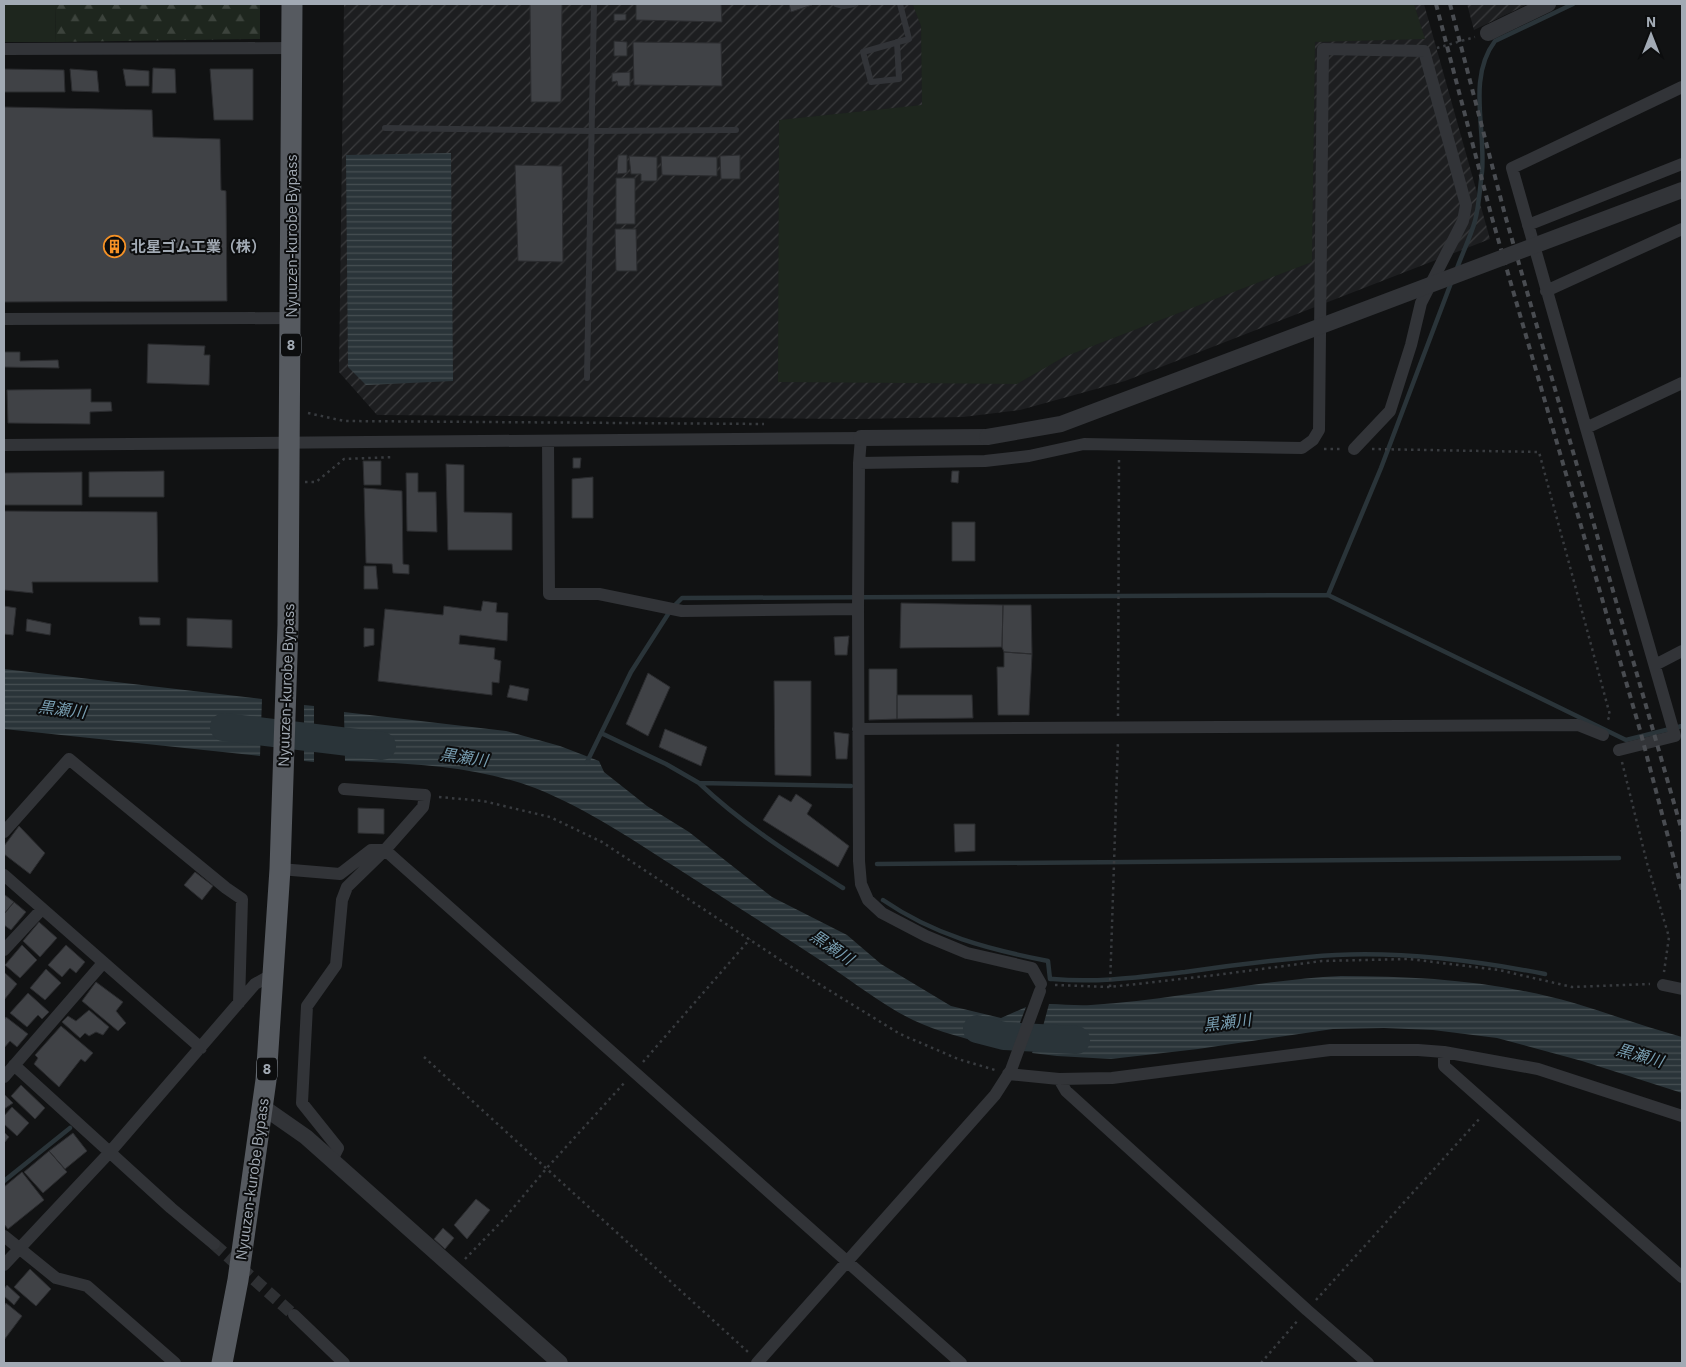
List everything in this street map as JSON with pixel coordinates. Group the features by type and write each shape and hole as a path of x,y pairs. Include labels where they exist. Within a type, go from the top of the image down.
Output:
{"highway":[{"name":"Nyuuzen-kurobe Bypass","path":"222,1363 238,1280 263,1107 280,869 286,687 290,443 292,4"}],"street":[{"path":"1488,33 1548,4"},
{"path":"4,49 292,48"},
{"path":"859,463 985,461 1029,456 1084,444 1302,448 1313,440 1319,430 1323,49 1424,50 1466,205 1463,220 1421,303 1411,346 1390,411 1354,449"},
{"path":"1619,750 1679,735 1655,665 1512,168 1682,87"},
{"path":"1528,225 1682,164"},
{"path":"4,445 987,437 1061,424 1682,190"},
{"path":"1546,291 1682,229"},
{"path":"4,320 291,318"},
{"path":"1586,428 1682,383"},
{"path":"758,1363 995,1095 1009,1072 1040,988 1032,968 967,953 926,936 882,913 868,900 861,884 859,861 858,609 859,463 861,438"},
{"path":"548,441 549,594 599,594 682,610 858,609"},
{"path":"1655,665 1682,651"},
{"path":"858,729 1578,725 1603,735"},
{"path":"4,832 69,758 226,888 242,899 239,1003"},
{"path":"332,1160 338,1148 302,1103 307,1006 336,965 342,900 347,887 385,850 423,807 425,795 344,789"},
{"path":"280,869 340,874 370,850 385,850 961,1363"},
{"path":"4,875 201,1048"},
{"path":"4,950 42,908"},
{"path":"4,1077 103,963"},
{"path":"4,1265 110,1152 255,984 273,974"},
{"path":"1663,985 1682,989"},
{"path":"1009,1072 1059,1079 1112,1078 1330,1050 1418,1050 1444,1052 1538,1069 1682,1116"},
{"path":"1444,1052 1444,1066 1682,1277"},
{"path":"14,1065 214,1244"},
{"path":"1059,1079 1066,1091 1368,1363"},
{"path":"263,1107 306,1137 560,1363"},
{"path":"4,1236 56,1278 87,1286 175,1363"},
{"path":"294,1314 344,1363"}],"lane":[{"path":"587,378 594,4"},
{"path":"836,4 844,6 854,4"},
{"path":"897,42 898,79 871,82 863,52 897,42 909,40 900,4"},
{"path":"385,128 736,130"}],"path":[{"path":"1424,50 1460,42 1488,33"},
{"path":"290,413 311,413 344,421 769,424"},
{"path":"1313,440 1324,448 1539,452 1610,715 1603,735"},
{"path":"289,482 316,482 344,459 400,457"},
{"path":"1040,988 1110,987 1322,961 1409,959 1499,970 1572,987 1663,985 1669,937 1647,863 1619,750"},
{"path":"425,795 482,801 550,817 602,842 900,1034 958,1059 1009,1072"},
{"path":"455,1269 503,1220 750,939"},
{"path":"424,1057 758,1363"},
{"path":"1261,1363 1490,1106"}],"shaded area":[{"path":"344,4 1424,4 1490,239 1125,381 1020,410 963,417 856,419 377,415 339,372"},
{"path":"1467,4 1528,4 1474,30"}],"green space":[{"path":"4,4 55,4 56,42 4,42"},
{"path":"55,4 260,4 260,39 56,42"},
{"path":"1414,4 1425,39 1315,42 1312,262 1064,357 1017,384 778,382 779,120 922,105 921,26 913,5"}],"water":[{"path":"451,153 453,381 366,385 348,367 346,155"},
{"path":"4,669 262,699 260,756 4,729"},
{"path":"304,705 314,706 314,762 304,761"},
{"path":"344,712 506,731 560,746 599,761 604,772 647,806 689,832 772,897 847,935 881,964 951,1006 1001,1018 1026,1007 1010,1049 943,1032 897,1012 808,952 629,838 555,796 512,781 466,770 393,763 345,761"},
{"path":"1341,976 1400,977 1458,981 1516,989 1574,1003 1682,1037 1682,1093 1582,1061 1497,1038 1433,1030 1384,1028 1333,1029 1198,1049 1111,1059 1032,1053 1042,1030 1049,1004 1086,1005 1154,999 1310,978"}],"building":[{"path":"530,4 562,4 561,102 531,102"},
{"path":"636,4 721,4 722,22 636,20"},
{"path":"789,4 812,4 812,5 791,12"},
{"path":"614,14 626,14 626,20 614,21"},
{"path":"614,41 627,42 627,56 614,56"},
{"path":"633,42 721,43 722,86 634,85"},
{"path":"153,68 175,69 176,93 152,93"},
{"path":"4,69 64,70 65,92 4,92"},
{"path":"70,69 97,71 99,92 72,91"},
{"path":"123,69 149,71 149,86 126,86"},
{"path":"210,69 253,69 253,120 214,120"},
{"path":"630,72 630,86 618,86 617,81 612,82 612,73"},
{"name":"北星ゴム工業（株）","path":"4,107 152,110 153,137 220,139 221,190 226,191 227,301 4,302"},
{"path":"618,155 627,155 627,173 617,174"},
{"path":"740,155 740,179 721,179 720,156"},
{"path":"629,156 657,157 657,181 641,181 641,174 631,174"},
{"path":"661,156 717,157 717,176 662,175"},
{"path":"515,165 562,166 563,262 518,261"},
{"path":"616,178 635,178 635,224 616,224"},
{"path":"615,229 636,229 637,271 616,271"},
{"path":"148,344 205,346 204,355 210,355 209,385 147,383"},
{"path":"4,352 20,352 20,361 58,360 59,368 4,367"},
{"path":"91,389 91,402 111,402 112,411 90,412 90,424 8,423 7,390"},
{"path":"573,458 581,458 580,468 573,468"},
{"path":"363,461 381,461 381,485 364,485"},
{"path":"446,464 464,465 464,512 512,513 512,550 448,550"},
{"path":"164,471 164,497 89,497 89,472"},
{"path":"952,471 959,471 958,483 951,482"},
{"path":"82,472 82,505 4,505 4,473"},
{"path":"406,473 418,473 418,492 436,492 437,532 407,531"},
{"path":"593,477 593,518 572,518 572,479"},
{"path":"364,488 402,491 403,564 409,565 409,574 393,573 392,564 366,563"},
{"path":"4,511 157,512 158,582 32,582 33,593 4,590"},
{"path":"952,522 975,522 975,561 952,561"},
{"path":"364,566 376,566 378,589 364,589"},
{"path":"483,601 497,603 496,612 508,613 507,641 460,635 459,644 495,648 494,659 501,661 499,683 492,682 492,695 378,681 385,609 443,615 444,606 481,611"},
{"path":"901,603 1003,605 1002,647 900,648"},
{"path":"1003,605 1031,605 1032,654 1004,652 1002,647"},
{"path":"4,606 16,608 13,635 4,634"},
{"path":"139,617 160,618 160,625 140,625"},
{"path":"187,618 232,620 232,648 187,646"},
{"path":"27,619 51,624 50,635 26,631"},
{"path":"364,628 374,629 374,645 364,647"},
{"path":"849,636 847,655 835,655 834,637"},
{"path":"1004,652 1032,654 1029,715 998,715 997,667 1004,667"},
{"path":"869,669 897,669 897,719 869,720"},
{"path":"648,673 670,687 648,736 626,724"},
{"path":"774,681 811,681 811,776 775,775"},
{"path":"510,685 529,689 527,701 507,697"},
{"path":"897,695 972,695 973,718 897,719"},
{"path":"665,729 707,747 701,766 659,747"},
{"path":"834,732 849,734 847,759 836,759"},
{"path":"796,794 812,805 807,814 849,846 838,867 763,820 779,795 791,802"},
{"path":"358,808 384,809 384,834 358,833"},
{"path":"954,824 975,824 975,851 955,852"},
{"path":"19,826 45,853 30,874 4,854 4,846"},
{"path":"195,872 213,886 202,900 184,885"},
{"path":"4,896 14,902 4,914"},
{"path":"14,902 26,912 11,930 4,925 4,914"},
{"path":"39,922 57,938 40,957 23,941"},
{"path":"22,945 37,960 20,978 5,965"},
{"path":"66,945 85,962 76,973 70,968 62,977 48,965"},
{"path":"46,969 61,983 45,1000 30,988"},
{"path":"4,972 17,984 4,1000"},
{"path":"96,982 123,1002 116,1011 126,1023 118,1031 82,1001"},
{"path":"28,993 49,1012 42,1019 38,1015 27,1027 10,1013"},
{"path":"89,1010 109,1027 103,1035 96,1032 89,1036 85,1033 80,1038 62,1022 68,1016 76,1021"},
{"path":"6,1017 28,1034 17,1047 10,1041 4,1048 4,1020"},
{"path":"61,1026 93,1053 85,1062 81,1059 59,1087 34,1064 38,1058 35,1055"},
{"path":"21,1085 45,1108 35,1119 11,1096"},
{"path":"4,1094 13,1103 4,1109"},
{"path":"12,1107 29,1123 17,1136 4,1124 4,1116"},
{"path":"4,1132 9,1137 4,1143"},
{"path":"73,1133 87,1151 65,1169 49,1151"},
{"path":"49,1151 67,1172 43,1193 24,1172"},
{"path":"22,1172 44,1200 8,1229 4,1224 4,1187"},
{"path":"476,1199 490,1210 467,1239 454,1225"},
{"path":"443,1228 454,1238 445,1249 434,1239"},
{"path":"30,1269 51,1289 36,1306 14,1287"},
{"path":"7,1285 20,1297 14,1305 4,1296 4,1289"},
{"path":"6,1303 22,1316 4,1340 4,1306"}],"waterway":[{"path":"1456,271 1473,227 1478,203 1483,156 1480,88 1482,71 1487,56 1495,41 1573,4"},
{"path":"1328,595 1381,468 1451,283"},
{"path":"587,762 631,672 672,608 682,598 1328,595 1626,740 1682,726"},
{"name":"黒瀬川","path":"224,727 382,746"},
{"path":"601,733 666,764 699,783 851,786"},
{"path":"699,783 750,826 843,888"},
{"path":"877,864 1619,858"},
{"path":"883,900 922,923 942,932 982,946 1048,961 1050,979 1119,979 1293,959 1368,954 1457,960 1545,974"},
{"name":"黒瀬川","path":"977,1029 1004,1036 1076,1040"},
{"path":"4,1181 70,1128"}],"tunnel":[{"path":"214,1244 294,1315"}],"railway":[{"path":"1436,4 1492,218 1640,730 1682,890"},
{"path":"1450,4 1505,215 1682,831"}],"place":[{"name":"北星ゴム工業（株）","path":"115,246"}]}
